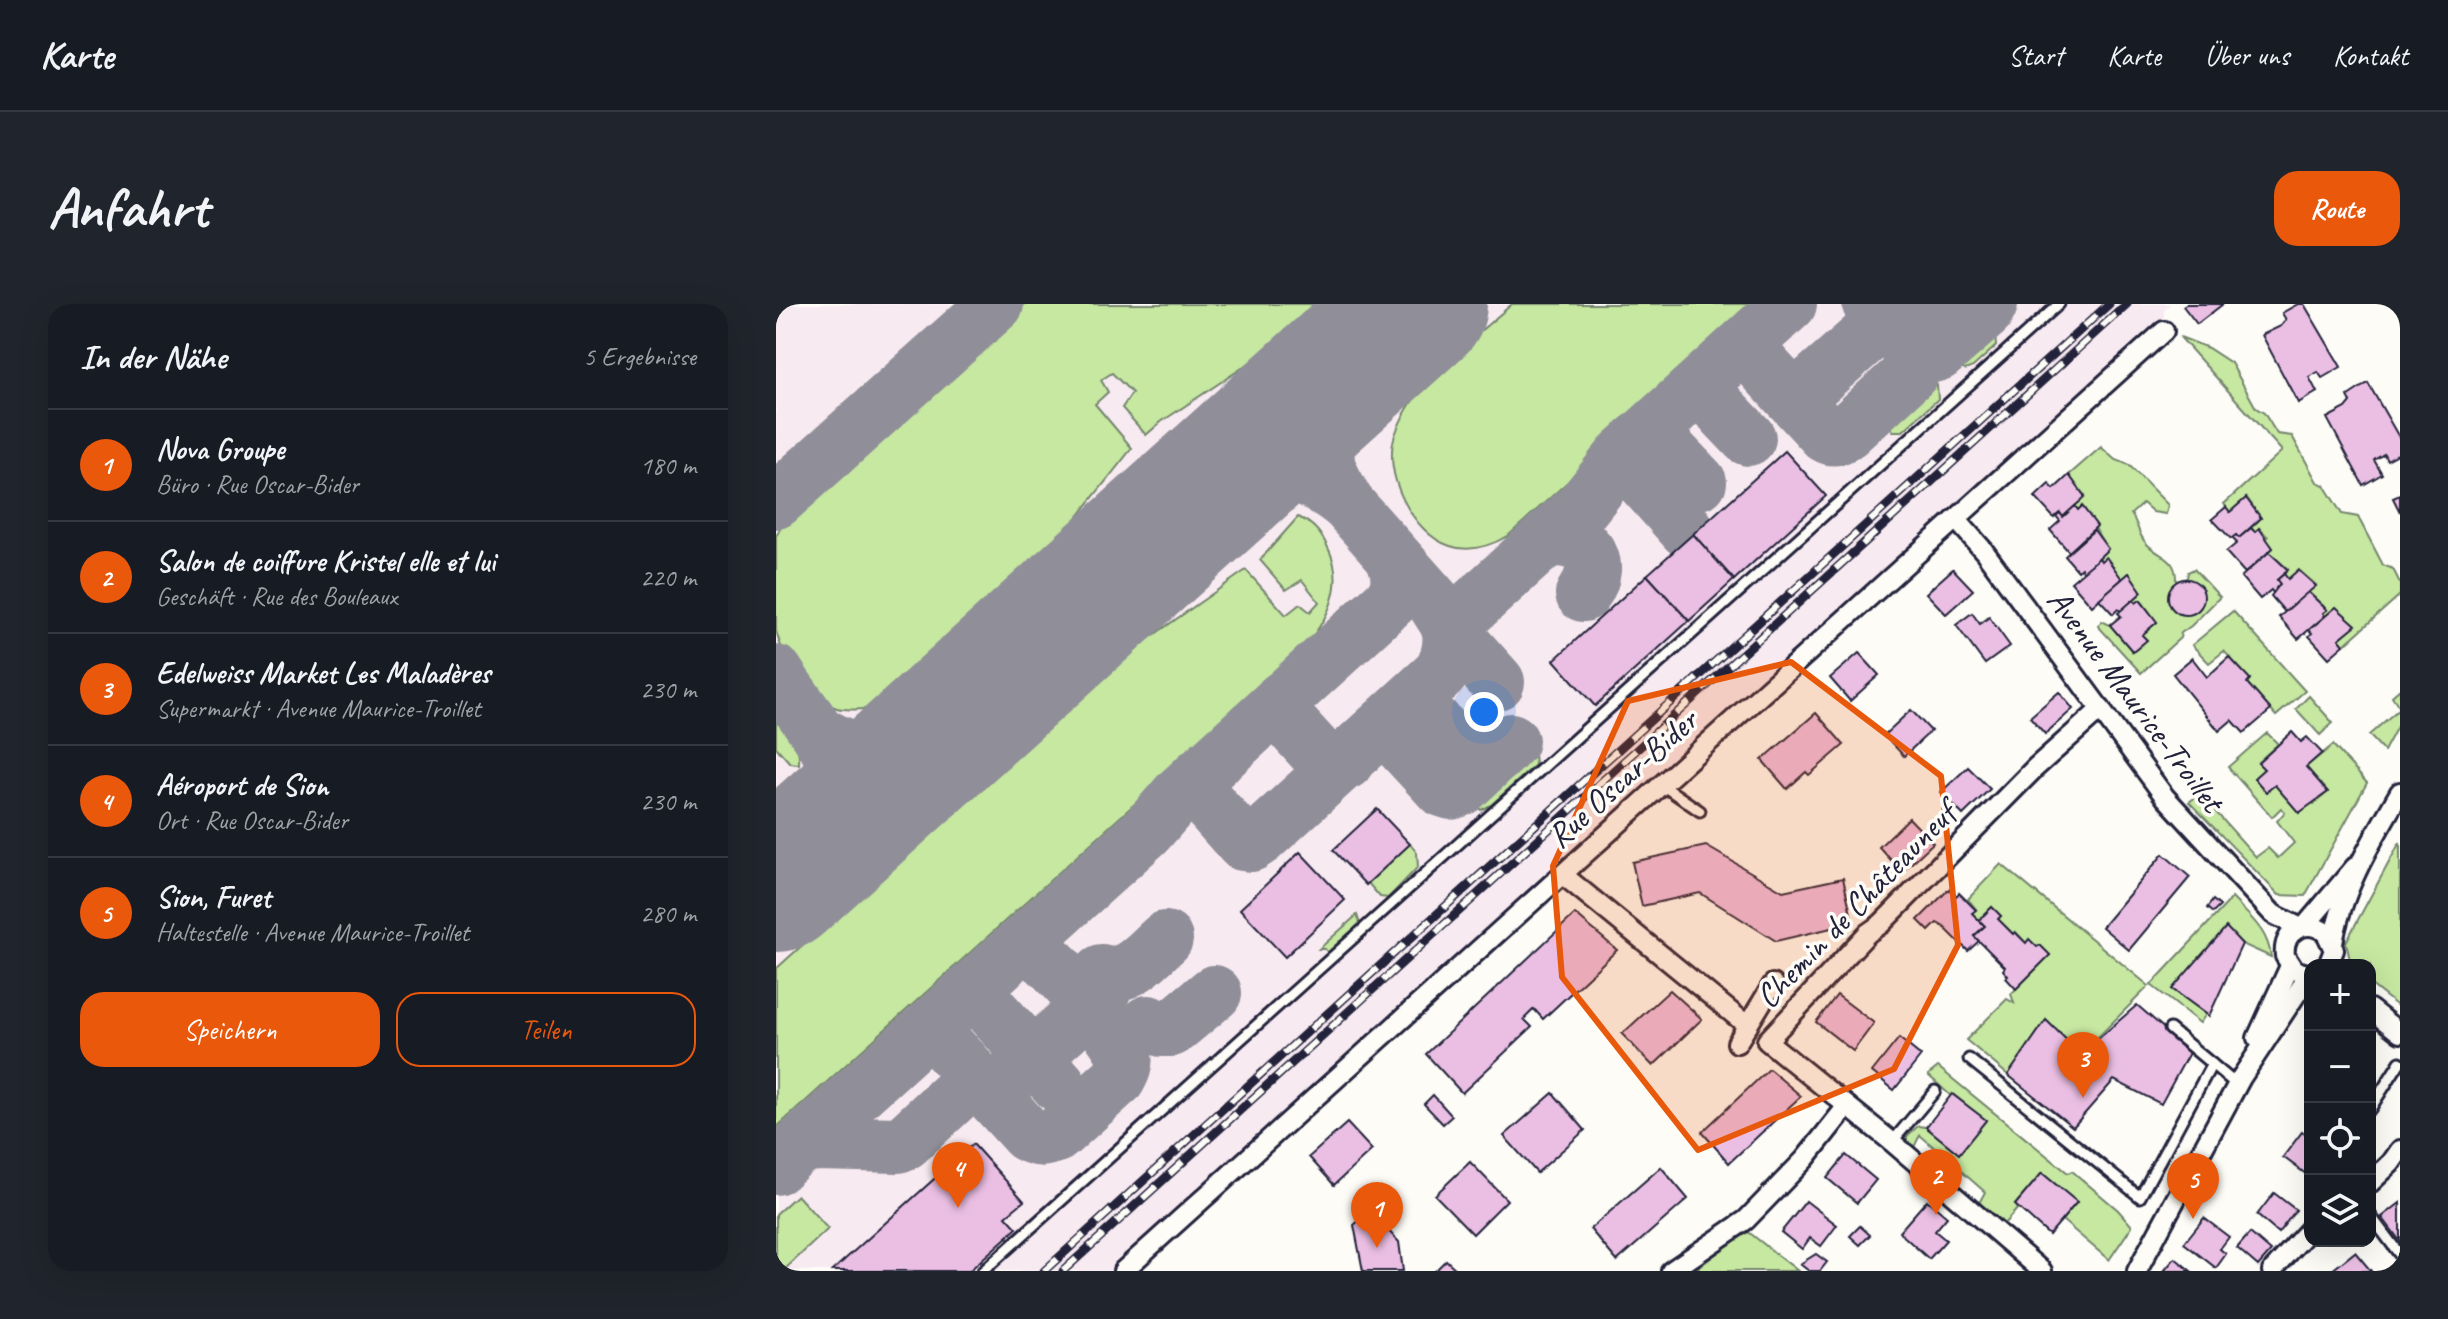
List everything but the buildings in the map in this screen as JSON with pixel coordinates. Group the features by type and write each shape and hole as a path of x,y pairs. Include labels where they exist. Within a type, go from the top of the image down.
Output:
{"street":[{"name":"Rue Oscar-Bider","path":"1135,1268 1563,875 2164,331"},
{"name":"Avenue Maurice-Troillet","path":"1956,519 1984,551 2165,797 2273,914 2290,966"},
{"name":"Chemin de Châteauneuf","path":"1847,1106 1767,1041 1868,933 1881,924 2035,768 2101,709"},
{"path":"2332,958 2335,927 2360,862 2400,792"},
{"path":"2284,944 2360,862"},
{"name":"Chemin de Châteauneuf","path":"1563,875 1748,1026"},
{"name":"Avenue Maurice-Troillet","path":"2273,914 2302,927 2321,929 2332,958"},
{"path":"2137,1271 2239,1082 2290,966 2304,974"},
{"path":"2239,1082 2304,983"},
{"path":"1737,1043 1773,984"},
{"path":"2376,1014 2400,1033"},
{"path":"1671,1271 1746,1220 1805,1159 1847,1106 2042,1271"},
{"path":"2376,1178 2397,1162"},
{"path":"2272,1271 2304,1236"}],"lane":[{"path":"983,1271 2059,304"},
{"path":"1662,785 1700,811"},
{"path":"2170,1029 2239,1082"},
{"path":"1969,1059 2140,1197 2212,1064"},
{"path":"2374,1103 2400,1062"},
{"path":"1892,1142 1935,1091"},
{"path":"2376,1223 2400,1255"}],"highlighted area":[{"path":"1791,662 1941,776 1958,945 1894,1069 1698,1150 1562,977 1553,866 1628,701"}],"shaded area":[{"path":"776,304 2170,304 2164,311 2164,331 1123,1271 776,1271"}],"green space":[{"path":"1019,304 1323,304 1281,342 1146,435 1122,408 1132,393 1112,373 1101,380 1108,392 1095,404 1132,448 1053,548 875,708 845,709 826,703 806,687 791,667 776,631 776,536 788,515 813,490"},
{"path":"1512,304 1764,304 1508,536 1480,547 1457,548 1436,539 1424,529 1403,500 1393,466 1395,435 1404,415 1429,379"},
{"path":"1982,329 1995,334 1996,346 1973,367 1965,370 1954,365 1950,357"},
{"path":"2180,337 2208,348 2231,363 2256,408 2264,413 2277,434 2292,436 2317,482 2324,485 2342,514 2358,517 2383,565 2393,569 2400,583 2400,595 2344,645 2339,639 2355,625 2336,607 2325,616 2323,613 2327,609 2308,592 2316,585 2299,570 2288,579 2284,574 2288,569 2269,552 2273,548 2266,539 2268,537 2259,528 2255,532 2251,528 2261,518 2247,498 2230,512 2224,504 2282,451"},
{"path":"1927,378 1932,378 1937,385 1938,399 1903,431 1893,431 1885,416"},
{"path":"2101,447 2114,459 2129,465 2168,505 2166,514 2153,512 2143,503 2131,514 2143,540 2170,562 2176,573 2176,581 2187,578 2188,572 2194,569 2220,597 2141,673 2098,626 2102,621 2110,625 2133,652 2146,640 2142,635 2157,622 2141,600 2136,603 2133,600 2142,592 2129,573 2122,579 2106,557 2101,561 2099,558 2108,549 2083,507 2078,510 2075,506 2085,496 2069,475"},
{"path":"1298,517 1314,527 1321,536 1330,552 1335,574 1334,595 1315,634 1253,697 776,1128 776,969 1141,639 1145,641 1246,570 1286,615 1300,604 1310,612 1319,602 1302,580 1286,590 1260,560"},
{"path":"2233,611 2305,691 2276,716 2247,683 2250,679 2224,651 2209,663 2192,645"},
{"path":"2400,689 2400,708 2392,696"},
{"path":"2309,696 2333,723 2320,735 2296,709"},
{"path":"776,705 795,741 799,764 790,763 776,747"},
{"path":"2400,708 2400,721 2384,751 2369,735"},
{"path":"2267,733 2278,744 2258,762 2264,769 2254,778 2266,792 2275,785 2299,813 2328,792 2306,767 2333,745 2367,783 2305,896 2279,895 2189,802 2200,794 2256,857 2268,848 2278,858 2294,843 2277,821 2285,812 2281,808 2272,817 2228,767"},
{"path":"1521,743 1534,753 1535,765 1491,805 1481,810 1466,793"},
{"path":"2400,842 2400,1008 2376,989 2376,959 2350,959 2346,942"},
{"path":"1410,844 1417,853 1418,867 1388,898 1380,897 1368,883"},
{"path":"2001,864 2149,986 2081,1054 2046,1020 2008,1075 1966,1040 2007,999 2014,1003 2011,994 2050,955 2040,945 2037,947 2029,940 2026,943 2016,932 2013,934 1998,919 2001,916 1992,907 1979,920 1972,913 1976,909 1968,899"},
{"path":"2232,898 2262,931 2271,957 2242,944 2226,928 2173,989 2206,1014 2200,1023 2151,985"},
{"path":"1357,915 1360,924 1328,953 1325,949 1319,949"},
{"path":"1938,1067 2118,1210 2132,1226 2109,1260 2062,1220 2077,1202 2042,1173 2015,1205 2018,1208 2004,1224 1979,1203 1985,1192 1920,1135 1913,1149 1907,1143 1907,1136 1918,1126 1926,1127 1959,1153 1986,1121 1928,1075"},
{"path":"797,1195 828,1229 783,1271 776,1271 776,1214"},
{"path":"1746,1230 1798,1271 1694,1271"}],"taxiway":[{"path":"776,501 996,304"},
{"path":"1452,640 1463,615 1583,506 1624,454 1789,304"},
{"path":"1870,304 1911,350 1928,356 1939,353 1986,312 1990,304"},
{"path":"1886,322 1901,326 1913,323 1936,304"},
{"path":"1788,394 1803,392 1870,333 1876,321 1875,310"},
{"path":"1757,333 1754,345 1757,360 1826,435 1832,437 1846,432 1911,373 1915,363 1911,350"},
{"path":"1380,337 1349,372 1332,401 1325,432 1327,463 1347,504 1434,602 1455,635 1497,682"},
{"path":"1689,395 1707,395 1748,438"},
{"path":"1639,440 1658,439 1699,482"},
{"path":"1612,469 1624,467 1637,474 1687,530"},
{"path":"1174,524 1217,491 1257,473 1277,471 1298,475 1347,504"},
{"path":"1545,541 1570,541 1588,552 1593,571 1583,594"},
{"path":"776,1167 1147,831 1180,793 1394,598 1398,577 1393,556"},
{"path":"1198,776 1198,792 1243,843 1251,844 1441,673 1450,650 1449,626"},
{"path":"776,673 818,733 837,772 839,793 835,816 822,841"},
{"path":"1422,692 1422,709 1471,762 1488,761 1511,741"},
{"path":"1282,699 1280,710 1285,718 1327,764 1346,762"},
{"path":"1393,719 1394,737 1442,789 1451,792 1460,789 1488,763"},
{"path":"820,734 846,747 872,753 898,753 927,747"},
{"path":"977,1079 987,1085 1005,1082 1097,999 1103,991 1102,972 1112,974 1129,970 1165,939"},
{"path":"918,1039 937,1038 946,1045 1027,1134 1038,1138 1056,1135 1118,1079 1124,1065 1121,1048 1088,1004 1038,953 1028,950 1013,953"},
{"path":"1148,1023 1171,1029 1214,993"},
{"path":"958,1002 975,1000 987,1006 1059,1085"},
{"path":"795,1150 818,1143 898,1145 905,1142 963,1088 963,1063"}],"runway":[{"path":"776,882 1417,304"}],"railway":[{"path":"1044,1271 2109,304"},
{"path":"1063,1271 2127,304"}],"place":[{"name":"Edelweiss Market Les Maladères","path":"2083,1098"},
{"name":"Aéroport de Sion","path":"958,1208"},
{"name":"Salon de coiffure Kristel elle et lui","path":"1936,1215"},
{"name":"Sion, Furet","path":"2193,1219"},
{"name":"Nova Groupe","path":"1377,1248"}]}
